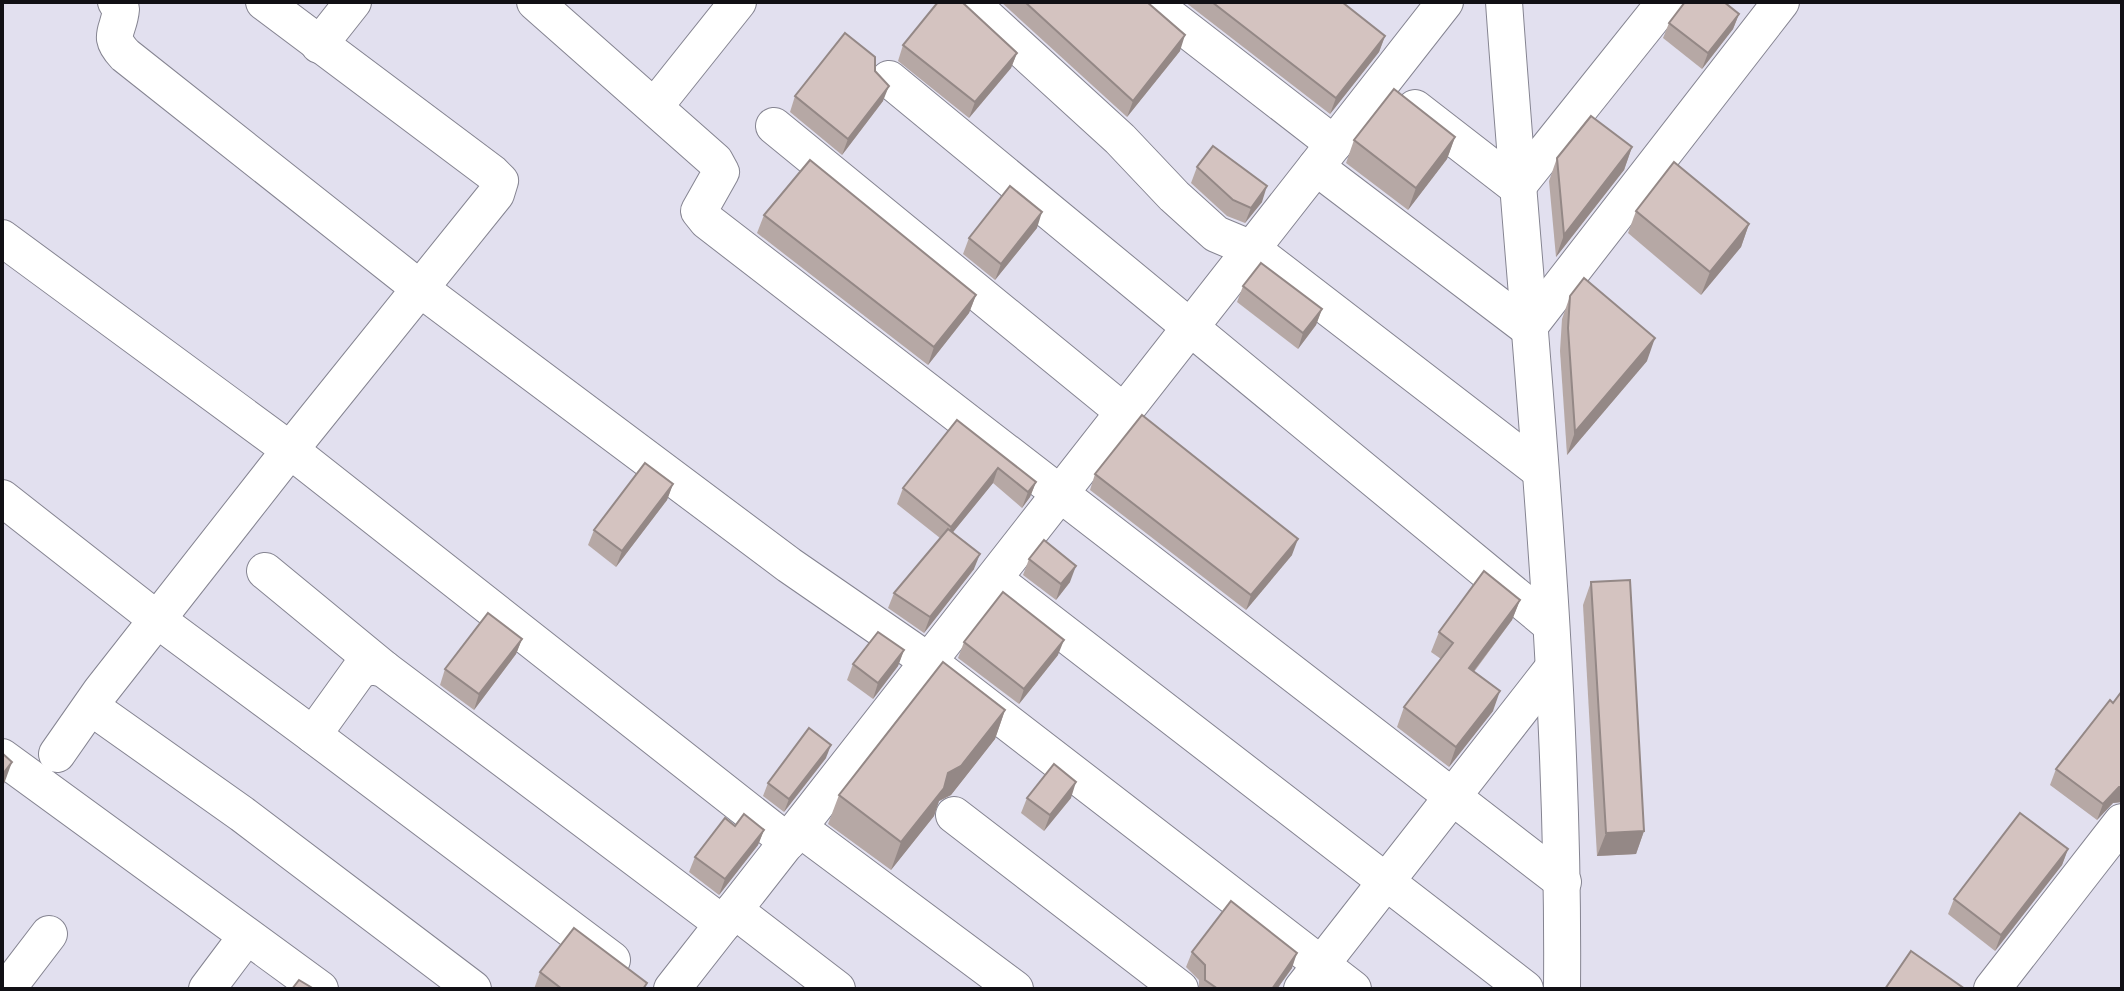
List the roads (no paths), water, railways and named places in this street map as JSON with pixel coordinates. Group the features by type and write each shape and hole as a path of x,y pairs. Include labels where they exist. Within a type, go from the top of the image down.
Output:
{"street":[{"path":"116,2 121,9 114,33 115,44 125,55 418,287 789,565 928,661 1312,976 1353,989"},
{"path":"57,754 290,450 418,287 496,194 500,181 264,2"},
{"path":"319,45 353,2"},
{"path":"535,2 715,161 721,172 699,211 707,221 1563,882"},
{"path":"655,106 738,2"},
{"path":"970,2 1120,139 1174,196 1216,234 1252,249 1539,470"},
{"path":"1151,2 1528,328"},
{"path":"2,498 159,621 313,735 671,987 1445,2"},
{"path":"1504,2 1553,668 1563,882 1562,989"},
{"path":"1517,187 1665,2"},
{"path":"1528,328 1781,2"},
{"path":"889,79 1550,624"},
{"path":"1382,82 1517,187"},
{"path":"774,126 1125,413"},
{"path":"2,238 290,450 793,835 1015,989"},
{"path":"265,571 384,669 728,917 837,989"},
{"path":"994,579 1388,880 1525,989"},
{"path":"313,735 359,671 371,666 384,669"},
{"path":"1312,976 1553,668"},
{"path":"91,707 242,814 473,989"},
{"path":"2,757 320,989"},
{"path":"954,815 1180,989"},
{"path":"1992,989 2122,822"},
{"path":"7,989 49,934"},
{"path":"207,989 246,937"}]}
